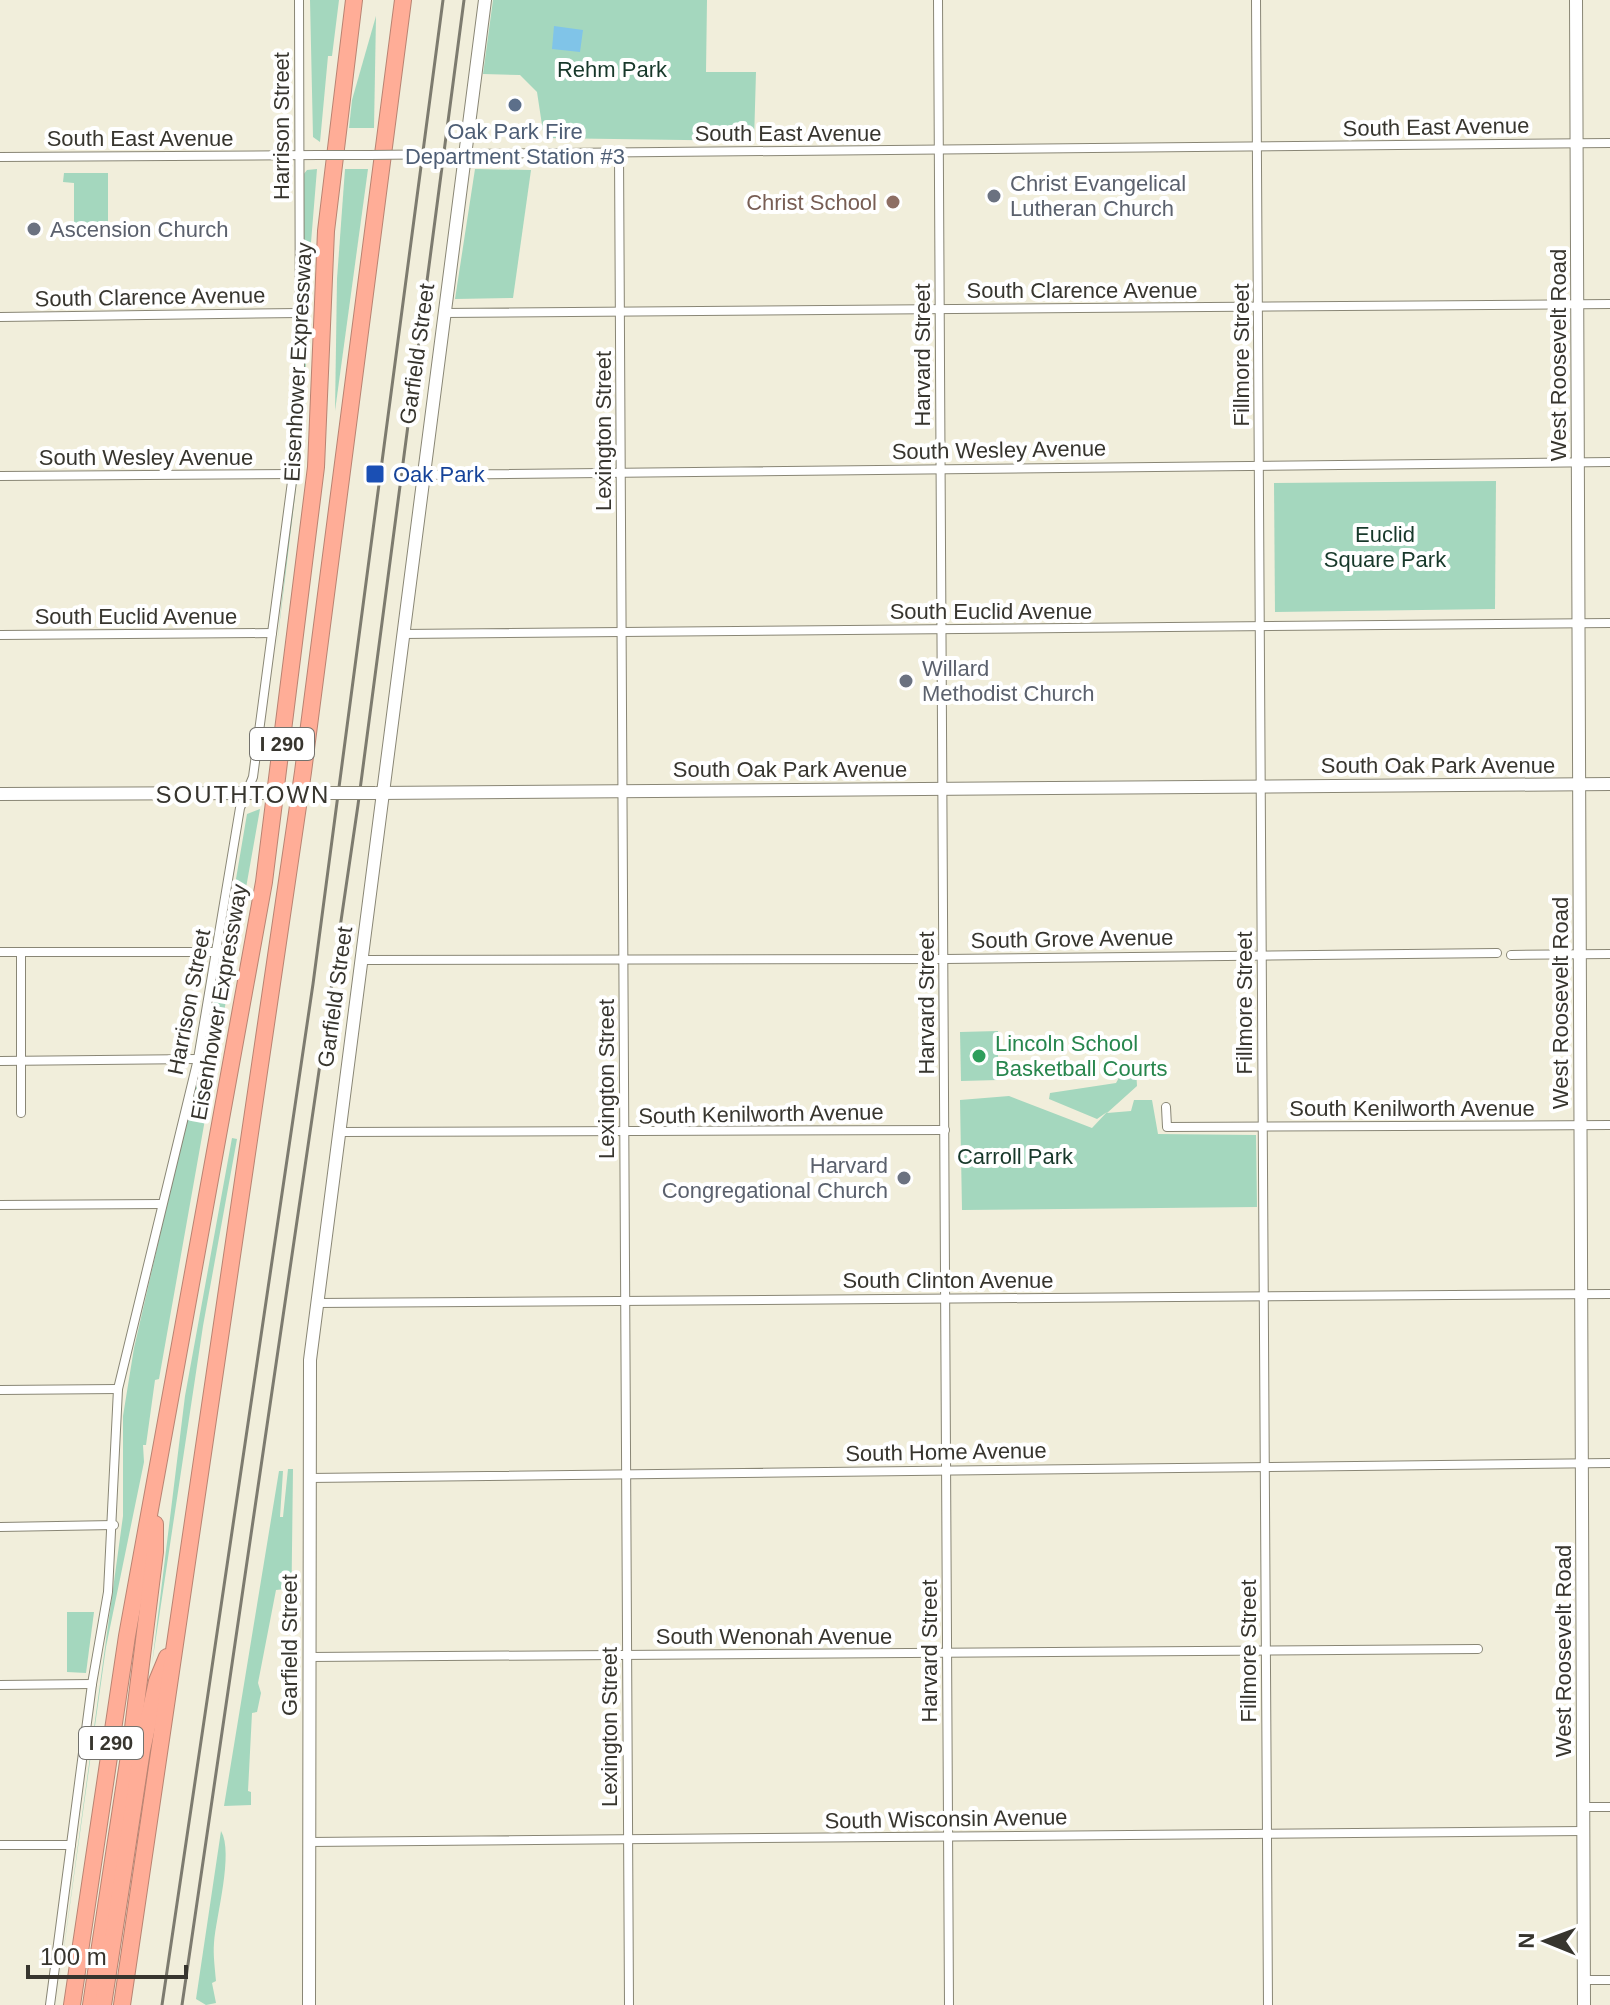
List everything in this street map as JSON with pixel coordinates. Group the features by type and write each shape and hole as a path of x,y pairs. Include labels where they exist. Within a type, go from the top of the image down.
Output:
{"highway":[{"name":"Eisenhower Expressway","path":"72,2005 125,1649 264,882 316,467 326,231 354,0"},
{"name":"I 290","path":"122,2005 303,772 403,0"},
{"path":"91,2005 153,1567 155,1482"},
{"path":"103,2005 142,1750 157,1681 177,1634"}],"street":[{"name":"Harrison Street","path":"50,2005 92,1684 108,1592 114,1525 118,1389 198,1059 240,808 253,777 293,474 300,386 299,0"},
{"name":"Garfield Street","path":"309,2005 310,1360 378,793 402,634 461,154 485,0"},
{"name":"Harvard Street","path":"938,0 949,2005"},
{"name":"Fillmore Street","path":"1256,0 1268,2005"},
{"name":"West Roosevelt Road","path":"1576,0 1584,2005"},
{"name":"South East Avenue","path":"0,157 1610,143"},
{"name":"Lexington Street","path":"619,153 629,2005"},
{"name":"South Clarence Avenue","path":"443,313 1610,304"},
{"name":"South Clarence Avenue","path":"0,317 300,313"},
{"name":"South Wesley Avenue","path":"421,475 1610,462"},
{"name":"South Wesley Avenue","path":"0,476 293,474"},
{"name":"South Euclid Avenue","path":"402,634 1610,623"},
{"name":"South Euclid Avenue","path":"0,635 272,633"},
{"name":"South Oak Park Avenue","path":"0,794 1610,784"},
{"path":"0,952 218,952"},
{"path":"21,952 21,1113"},
{"name":"South Grove Avenue","path":"360,960 944,959 1497,953"},
{"path":"1511,955 1610,954"},
{"path":"0,1061 198,1059"},
{"name":"South Kenilworth Avenue","path":"1166,1107 1167,1127 1610,1125"},
{"name":"South Kenilworth Avenue","path":"338,1132 945,1130"},
{"path":"0,1205 162,1204"},
{"name":"South Clinton Avenue","path":"316,1303 1610,1294"},
{"path":"0,1390 118,1389"},
{"name":"South Home Avenue","path":"309,1478 1610,1463"},
{"path":"0,1527 114,1525"},
{"name":"South Wenonah Avenue","path":"309,1657 1478,1649"},
{"path":"0,1685 92,1684"},
{"path":"1584,1807 1610,1807"},
{"name":"South Wisconsin Avenue","path":"309,1842 1584,1831"},
{"path":"0,1845 71,1845"},
{"path":"1584,1980 1610,1980"}],"green space":[{"path":"310,0 339,0 332,56 328,56 320,142 313,137"},
{"name":"Rehm Park","path":"493,0 707,0 706,72 756,72 754,141 544,138 537,92 520,75 483,74"},
{"path":"376,16 374,128 349,128 352,100"},
{"path":"317,169 309,267 306,267 306,405 276,653 304,401 303,175 307,170"},
{"path":"345,169 368,169 335,411 337,279"},
{"path":"475,169 531,170 513,298 455,299"},
{"path":"64,173 108,173 108,233 74,233 74,183 63,182"},
{"name":"Euclid Square Park","path":"1496,481 1495,609 1275,612 1274,483"},
{"path":"260,809 159,1379 155,1380 146,1445 143,1445 144,1462 106,1647 56,2005 123,1516 123,1416 134,1348 219,979 247,814"},
{"name":"Lincoln School Basketball Courts","path":"998,1031 998,1080 961,1081 960,1032"},
{"name":"Carroll Park","path":"1126,1065 1136,1068 1137,1086 1107,1113 1131,1111 1134,1100 1152,1100 1158,1134 1256,1135 1257,1207 962,1210 960,1100 1009,1096 1092,1128 1107,1112 1097,1119 1049,1099 1050,1093 1116,1083"},
{"path":"232,1138 237,1139 203,1326 152,1664 185,1396"},
{"path":"288,1469 293,1469 291,1629 283,1626 285,1589 276,1590 258,1683 261,1693 257,1712 252,1713 248,1791 251,1792 251,1805 224,1806 279,1471 283,1471 280,1517 283,1517"},
{"path":"67,1612 94,1612 86,1673 67,1672"},
{"path":"221,1831 226,1854 214,1943 216,1981 212,1983 216,2003 206,2005 196,1999"}],"water":[{"path":"554,26 583,30 580,52 552,49"}],"railway":[{"path":"162,2005 313,984 443,0"},
{"path":"182,2005 358,805 464,0"}],"place":[{"name":"Oak Park Fire Department Station #3","path":"515,105"},
{"name":"Christ Evangelical Lutheran Church","path":"994,196"},
{"name":"Christ School","path":"893,202"},
{"name":"Ascension Church","path":"34,229"},
{"name":"Oak Park","path":"375,474"},
{"name":"Willard Methodist Church","path":"906,681"},
{"name":"Lincoln School Basketball Courts","path":"979,1056"},
{"name":"Harvard Congregational Church","path":"904,1178"}],"district":[{"name":"SOUTHTOWN","path":"243,794"}]}
